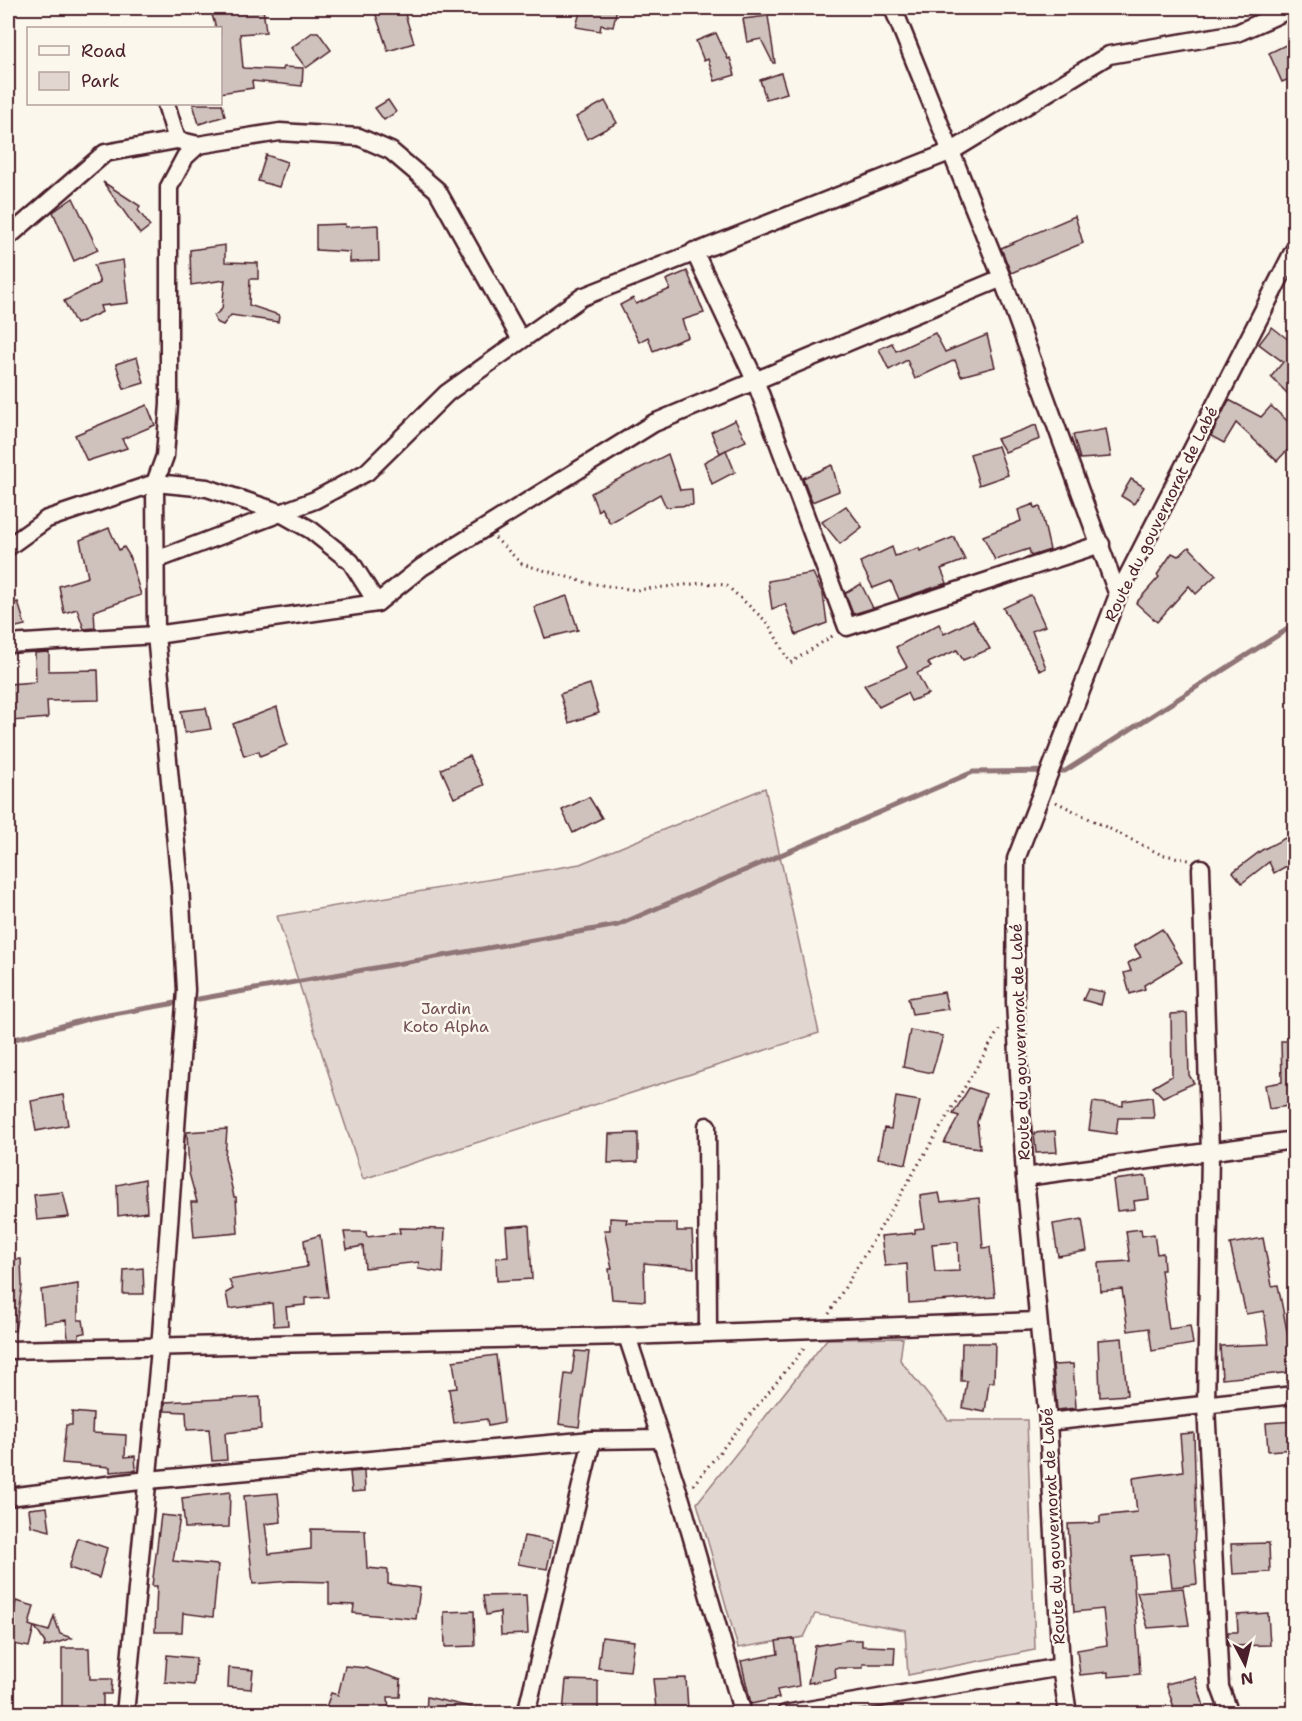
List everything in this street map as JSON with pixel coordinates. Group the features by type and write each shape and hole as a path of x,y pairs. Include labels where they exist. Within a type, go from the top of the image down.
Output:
{"street":[{"path":"893,8 1002,278 1118,595"},
{"path":"156,560 315,500 367,472 447,393 582,297 952,151 1109,55 1237,33 1293,8"},
{"path":"166,105 177,140"},
{"path":"8,237 105,153 177,140 198,146 280,132 359,137 391,151 437,190 521,340"},
{"path":"125,1713 160,1349 186,990 180,885 156,635 155,483 165,456 169,404 169,187 184,158 198,146"},
{"name":"Route du gouvernorat de Labé","path":"1068,1713 1061,1667 1048,1422 1025,1178 1015,1002 1016,859 1118,595 1294,250"},
{"path":"694,251 756,380 847,627 1101,544"},
{"path":"8,644 156,635 376,603 422,567 654,423 1002,278"},
{"path":"8,546 47,519 155,483 207,488 279,512 311,530 351,562 376,603"},
{"path":"1201,868 1210,1152 1206,1405 1220,1687 1230,1713"},
{"path":"707,1126 708,1333"},
{"path":"1025,1178 1294,1140"},
{"path":"8,1350 160,1349 627,1336 1038,1321"},
{"path":"627,1336 659,1439 681,1500 743,1713"},
{"path":"1048,1422 1294,1395"},
{"path":"8,1497 147,1480 592,1440 659,1439"},
{"path":"526,1713 592,1440"},
{"path":"785,1713 1061,1667"}],"path":[{"path":"485,528 522,564 588,583 636,590 702,583 726,585 768,623 790,663 847,627"},
{"path":"1041,795 1160,854 1194,861 1201,868"},
{"path":"681,1500 820,1329 1015,1002"}],"green space":[{"name":"Jardin Koto Alpha","path":"765,788 819,1033 363,1179 277,916 580,864"},
{"path":"903,1338 900,1360 948,1420 1027,1420 1035,1650 908,1675 905,1630 815,1614 804,1637 738,1648 697,1503 827,1339"}],"building":[{"path":"210,8 263,8 266,32 240,34 243,68 283,70 283,67 303,68 302,86 252,81 253,88 222,93 222,27 216,27"},
{"path":"403,8 414,43 388,51 375,12"},
{"path":"581,8 617,8 613,27 601,25 600,31 576,27"},
{"path":"768,16 775,63 761,39 747,42 743,19"},
{"path":"313,32 318,32 331,50 306,68 291,48"},
{"path":"716,33 728,59 730,58 735,75 715,81 708,59 704,61 696,41"},
{"path":"1294,41 1294,77 1282,82 1269,53"},
{"path":"781,73 787,93 766,99 760,80"},
{"path":"388,100 396,112 384,120 375,108"},
{"path":"605,101 617,123 587,139 576,117"},
{"path":"222,104 225,116 199,124 193,105"},
{"path":"266,155 287,162 279,187 258,181"},
{"path":"103,182 140,206 138,210 150,226 140,234"},
{"path":"73,198 98,250 74,261 53,212"},
{"path":"1075,216 1083,243 1011,273 1001,248"},
{"path":"345,224 345,227 378,225 379,261 350,262 350,252 316,250 316,225"},
{"path":"225,245 225,262 258,263 258,279 250,279 249,305 279,315 278,322 231,315 223,325 216,322 214,316 222,309 225,280 191,285 190,250"},
{"path":"123,260 128,303 100,306 102,312 76,324 64,301 100,283 94,265"},
{"path":"687,271 704,313 682,320 688,337 653,351 648,337 639,342 620,305 633,298 636,304 670,289 666,280"},
{"path":"1272,327 1294,344 1294,400 1271,377 1283,362 1259,344"},
{"path":"935,333 945,352 987,335 995,367 961,376 955,360 915,379 907,360 889,370 879,349 892,343 896,351"},
{"path":"137,357 144,383 124,389 116,364"},
{"path":"1229,400 1261,417 1271,406 1294,427 1294,443 1277,461 1236,423 1224,443 1211,436"},
{"path":"147,405 155,425 122,439 127,448 87,461 75,435"},
{"path":"735,420 746,441 720,453 711,432"},
{"path":"1036,425 1040,439 1005,452 997,439"},
{"path":"1106,429 1111,457 1080,459 1073,435"},
{"path":"998,446 1008,475 979,485 970,454"},
{"path":"726,450 735,472 712,484 704,462"},
{"path":"668,454 680,490 692,489 693,505 666,507 660,494 610,523 601,508 598,511 591,493"},
{"path":"832,465 839,491 812,502 803,478"},
{"path":"1131,479 1144,487 1134,504 1121,496"},
{"path":"1034,504 1035,508 1040,506 1050,550 1031,556 1029,549 995,560 983,536 1021,521 1018,510"},
{"path":"846,506 862,527 840,544 822,522"},
{"path":"109,528 119,550 124,547 129,555 141,595 94,611 95,628 84,629 77,609 64,613 59,586 88,577 80,540"},
{"path":"954,537 965,560 941,569 947,583 899,599 891,581 873,588 860,562 892,547 895,556 919,548 920,551"},
{"path":"1189,547 1216,575 1196,594 1189,586 1157,622 1136,603 1159,577 1157,575 1172,553 1178,556"},
{"path":"813,573 823,594 827,623 796,635 785,604 772,609 768,581"},
{"path":"861,584 873,608 853,614 845,593"},
{"path":"1031,595 1045,626 1032,631 1046,668 1040,671 1003,608"},
{"path":"567,596 578,630 545,638 534,607"},
{"path":"18,602 25,625 8,629 8,605"},
{"path":"973,620 990,649 963,660 957,650 928,663 931,667 917,673 928,694 911,701 907,693 879,707 864,685 907,667 896,647 939,624 944,634"},
{"path":"49,652 49,671 98,670 99,700 47,701 48,718 11,721 8,684 36,682 35,653"},
{"path":"590,684 599,713 569,723 560,694"},
{"path":"277,707 287,745 260,756 259,751 244,756 233,724"},
{"path":"206,708 211,729 185,733 181,711"},
{"path":"469,756 484,785 454,798 441,769"},
{"path":"589,797 602,818 573,833 562,810"},
{"path":"1287,837 1294,850 1294,862 1274,873 1269,862 1242,883 1233,872 1262,850"},
{"path":"1162,929 1182,962 1144,985 1145,989 1130,994 1124,973 1131,971 1128,963 1141,957 1134,946"},
{"path":"1088,989 1104,992 1101,1005 1083,1000"},
{"path":"944,992 948,1009 912,1014 908,998"},
{"path":"1187,1013 1189,1075 1194,1083 1163,1097 1153,1087 1172,1076 1171,1014"},
{"path":"910,1030 943,1036 932,1073 903,1067"},
{"path":"1281,1041 1294,1041 1294,1066 1291,1066 1294,1105 1269,1109 1265,1085 1282,1082"},
{"path":"969,1088 986,1094 977,1122 980,1148 944,1143 959,1116 953,1114"},
{"path":"63,1095 68,1125 36,1131 31,1101"},
{"path":"896,1097 920,1101 906,1164 878,1158 884,1128 891,1129"},
{"path":"1152,1097 1154,1118 1118,1118 1116,1134 1089,1130 1093,1102 1123,1106 1123,1101"},
{"path":"227,1129 225,1157 234,1197 236,1197 238,1233 194,1237 191,1202 197,1202 189,1173 187,1132"},
{"path":"1055,1131 1057,1152 1036,1153 1034,1133"},
{"path":"638,1133 638,1162 608,1163 609,1134"},
{"path":"1146,1176 1149,1199 1134,1201 1135,1209 1117,1211 1113,1180"},
{"path":"145,1179 147,1212 118,1216 117,1185"},
{"path":"63,1192 69,1217 37,1220 34,1195"},
{"path":"939,1193 941,1202 979,1198 983,1248 990,1247 995,1297 909,1303 907,1264 885,1266 881,1236 915,1233 915,1229 924,1228 920,1196","holes":["958,1242 959,1271 935,1272 932,1244"]},
{"path":"610,1218 627,1219 626,1223 677,1223 677,1231 692,1231 694,1268 644,1263 645,1301 612,1299 609,1269 612,1269 604,1230 610,1230"},
{"path":"1082,1219 1087,1251 1058,1256 1053,1224"},
{"path":"529,1225 532,1279 497,1281 496,1258 508,1257 506,1227"},
{"path":"399,1228 445,1229 443,1273 418,1269 419,1262 365,1268 363,1246 347,1249 344,1232 366,1232 367,1237 400,1233"},
{"path":"1141,1229 1142,1236 1154,1234 1157,1254 1163,1253 1164,1270 1161,1270 1169,1329 1190,1326 1193,1344 1152,1351 1149,1328 1128,1331 1122,1289 1100,1291 1098,1263 1130,1261 1126,1231"},
{"path":"320,1235 328,1297 305,1298 305,1305 286,1307 288,1325 274,1326 272,1303 229,1309 226,1293 233,1289 229,1280 307,1267 304,1240"},
{"path":"1263,1238 1272,1286 1278,1285 1289,1341 1293,1341 1294,1372 1222,1379 1220,1346 1269,1344 1264,1311 1246,1314 1230,1244"},
{"path":"21,1259 22,1286 15,1331 8,1330 8,1260"},
{"path":"143,1268 144,1294 123,1294 124,1270"},
{"path":"78,1284 78,1320 83,1320 85,1333 79,1334 79,1338 68,1338 66,1320 44,1323 41,1290"},
{"path":"1122,1338 1127,1395 1100,1397 1098,1340"},
{"path":"962,1343 995,1343 994,1382 989,1382 985,1412 963,1408 967,1381 961,1381"},
{"path":"575,1351 589,1352 579,1427 559,1424 565,1374 572,1375"},
{"path":"496,1355 504,1423 488,1426 487,1419 454,1423 449,1389 457,1388 453,1361"},
{"path":"1073,1364 1076,1408 1057,1410 1053,1365"},
{"path":"260,1397 261,1429 225,1433 227,1460 212,1461 209,1429 187,1430 186,1412 165,1411 165,1402"},
{"path":"72,1412 93,1414 92,1433 126,1435 125,1457 135,1456 136,1470 110,1472 110,1467 62,1463 66,1425 72,1425"},
{"path":"1294,1421 1294,1449 1268,1451 1266,1423"},
{"path":"1194,1433 1196,1514 1194,1545 1197,1584 1172,1587 1168,1553 1132,1556 1140,1674 1108,1677 1108,1672 1080,1675 1077,1650 1107,1645 1103,1609 1074,1612 1068,1524 1100,1523 1100,1516 1137,1512 1133,1478 1183,1471 1180,1434"},
{"path":"364,1471 365,1491 352,1492 350,1472"},
{"path":"230,1492 229,1527 185,1528 182,1498"},
{"path":"278,1493 281,1522 265,1524 269,1554 311,1549 311,1529 365,1530 367,1568 388,1570 388,1584 420,1588 416,1619 353,1613 354,1605 329,1604 329,1582 291,1581 253,1584 244,1496"},
{"path":"47,1507 50,1531 31,1526 29,1509"},
{"path":"161,1515 180,1517 173,1561 218,1565 213,1617 183,1613 182,1632 155,1632 157,1586 152,1586"},
{"path":"524,1536 553,1541 547,1569 518,1564"},
{"path":"78,1538 107,1548 99,1578 69,1568"},
{"path":"1269,1543 1270,1572 1233,1574 1231,1544"},
{"path":"1183,1588 1189,1625 1148,1628 1137,1592"},
{"path":"526,1595 528,1634 501,1635 500,1612 486,1615 483,1596"},
{"path":"16,1601 34,1606 29,1625 34,1627 29,1647 8,1643"},
{"path":"474,1611 475,1646 445,1647 444,1612"},
{"path":"1268,1613 1270,1645 1228,1646 1228,1632 1238,1632 1237,1615"},
{"path":"54,1616 60,1634 72,1638 44,1647 45,1643 35,1627 49,1631"},
{"path":"602,1637 634,1641 630,1671 598,1668"},
{"path":"794,1639 799,1686 777,1690 779,1698 751,1704 741,1661 778,1654 776,1641"},
{"path":"862,1640 862,1646 895,1647 894,1664 863,1664 863,1668 835,1668 836,1678 808,1683 815,1646"},
{"path":"62,1648 89,1648 90,1679 112,1679 111,1694 103,1694 103,1713 62,1712"},
{"path":"167,1655 196,1658 194,1685 165,1682"},
{"path":"345,1666 366,1668 401,1680 400,1697 388,1697 389,1713 324,1713 331,1693 338,1695"},
{"path":"229,1668 253,1670 251,1689 228,1687"},
{"path":"1195,1677 1206,1713 1176,1713 1166,1684"},
{"path":"686,1678 688,1709 656,1709 653,1679"},
{"path":"566,1680 598,1681 598,1713 563,1713"},
{"path":"427,1697 475,1708 474,1713 426,1713"}],"waterway":[{"path":"8,1041 91,1018 618,925 973,772 1065,771 1294,625"}]}
